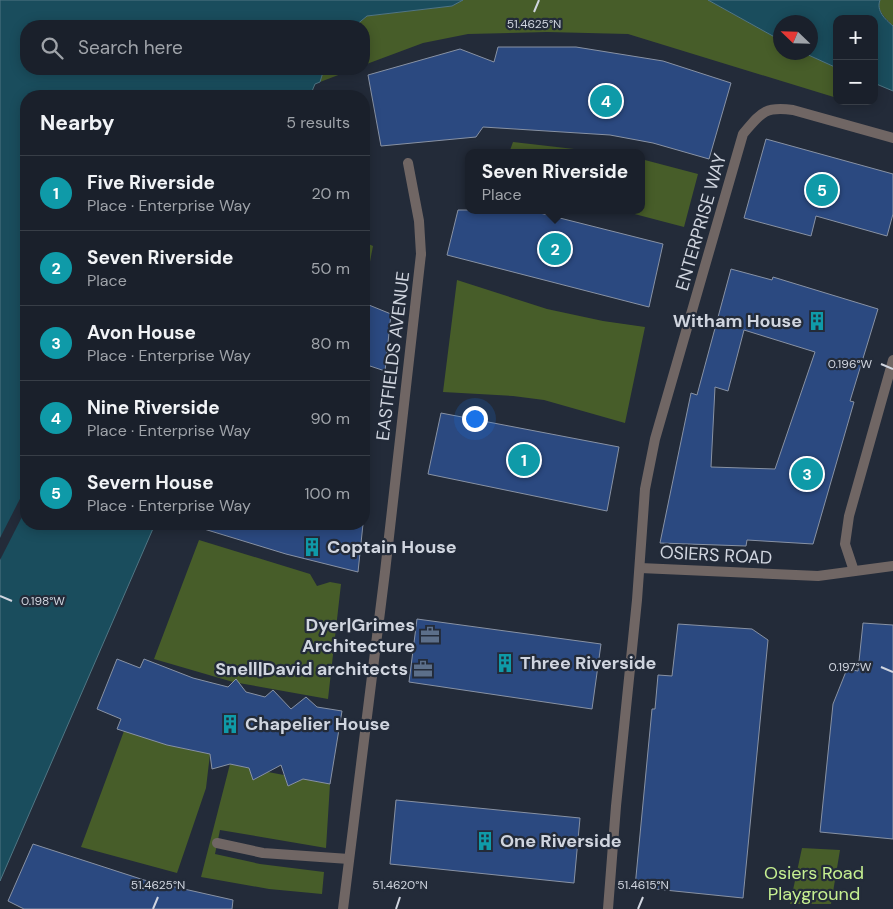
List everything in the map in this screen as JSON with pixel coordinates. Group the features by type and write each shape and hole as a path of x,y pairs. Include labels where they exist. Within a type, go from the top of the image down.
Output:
{"street":[{"name":"ENTERPRISE WAY","path":"640,568 645,488 655,439 742,134 760,114 776,108 793,110 893,138"},
{"name":"EASTFIELDS AVENUE","path":"343,909 386,563 421,254 419,221 408,163"},
{"path":"854,571 845,544 849,516 893,360"},
{"name":"OSIERS ROAD","path":"608,909 616,806 640,568 818,576 893,566"},
{"path":"217,843 263,853 349,859"}],"green space":[{"path":"463,0 708,0 773,36 773,60 818,59 833,66 833,97 628,34 547,32 468,34 423,43 370,63 370,20 362,20 367,16 452,6"},
{"path":"880,0 893,0 893,26 879,8"},
{"path":"322,75 338,75 320,82"},
{"path":"513,142 574,149 510,149"},
{"path":"645,160 698,174 684,227 634,214 645,214"},
{"path":"370,245 373,246 370,262"},
{"path":"457,280 547,309 603,321 645,327 625,423 544,400 513,396 443,392"},
{"path":"199,540 310,574 317,586 330,582 341,584 328,699 233,682 154,659"},
{"path":"124,731 167,745 210,754 206,788 177,873 81,847"},
{"path":"230,764 249,768 254,780 268,772 284,775 288,786 303,779 330,784 326,848 220,830 215,854 260,864 324,872 322,894 269,889 201,877"},
{"name":"Osiers Road Playground","path":"802,848 840,850 831,904 790,904"}],"water":[{"path":"0,0 463,0 452,6 367,16 362,20 20,20 20,75 322,75 320,82 315,84 312,90 20,90 20,530 152,530 0,881"},
{"path":"708,0 880,0 880,11 884,18 893,26 893,91 878,85 878,15 833,15 833,66 818,59 818,15 773,15 773,36"}],"pier":[{"path":"20,499 20,521 0,560 0,538"}],"building":[{"path":"498,47 576,47 663,61 731,83 709,159 653,143 610,135 483,127 476,137 381,146 368,75 460,49 494,62"},
{"path":"766,139 893,174 893,214 887,236 816,216 811,236 744,218"},
{"path":"458,210 465,210 465,214 544,214 663,244 649,307 447,255"},
{"path":"731,269 772,280 773,277 878,309 850,401 854,402 813,544 747,540 746,546 660,543 691,393 697,395","holes":["744,330 815,352 775,469 711,467 715,387 728,391"]},
{"path":"370,305 391,314 385,371 370,366"},
{"path":"441,413 619,447 607,511 428,474"},
{"name":"Coptain House","path":"207,530 362,530 358,572 286,554"},
{"name":"Three Riverside","path":"417,619 601,644 592,709 409,682"},
{"path":"863,623 893,625 893,839 820,832 833,704 847,669 858,671"},
{"path":"678,624 752,629 768,640 743,898 635,887 652,709 655,709 658,675 672,676"},
{"name":"Chapelier House","path":"117,659 140,668 144,659 193,678 228,687 236,679 246,692 265,697 273,690 291,709 306,697 317,707 342,711 330,784 303,779 288,786 281,765 253,780 249,768 230,764 212,769 210,754 167,745 117,729 121,719 97,709"},
{"name":"One Riverside","path":"396,800 580,818 574,883 390,864"},
{"path":"33,844 144,880 233,900 232,909 24,909 8,901"}],"place":[{"name":"Nine Riverside","path":"606,101"},
{"name":"Severn House","path":"822,190"},
{"name":"Seven Riverside","path":"555,249"},
{"name":"Witham House","path":"817,321"},
{"name":"Five Riverside","path":"524,460"},
{"name":"Avon House","path":"807,474"},
{"name":"Coptain House","path":"312,547"},
{"name":"Dyer|Grimes Architecture","path":"430,635"},
{"name":"Three Riverside","path":"505,663"},
{"name":"Snell|David architects","path":"423,669"},
{"name":"Chapelier House","path":"230,724"},
{"name":"One Riverside","path":"485,841"}]}
